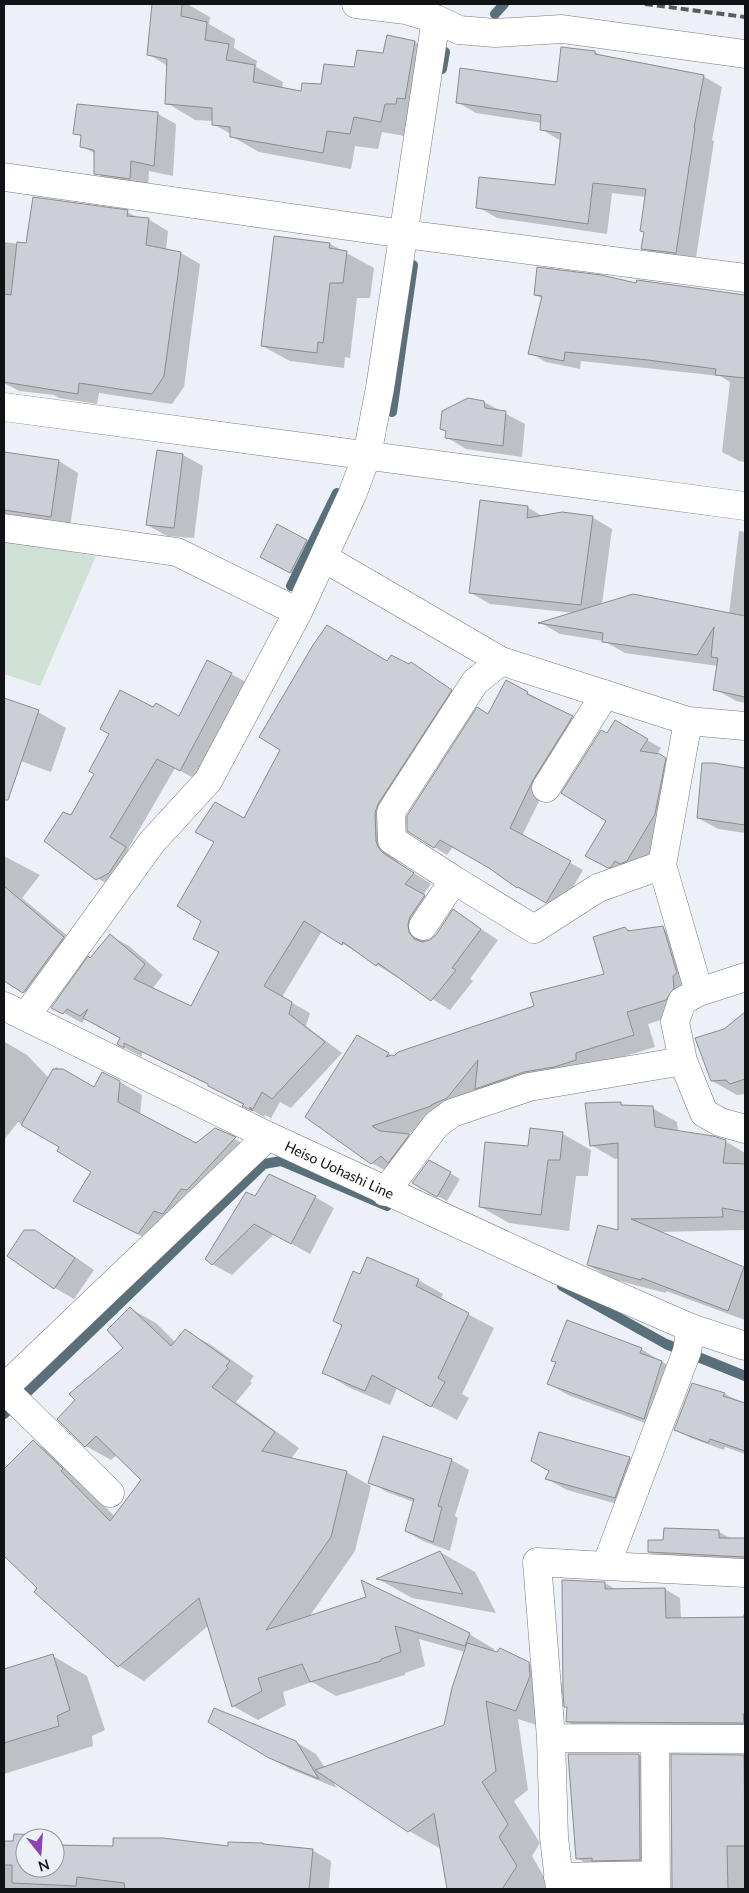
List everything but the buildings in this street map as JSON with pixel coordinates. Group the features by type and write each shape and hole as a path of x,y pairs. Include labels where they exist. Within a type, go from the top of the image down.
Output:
{"street":[{"path":"356,4 406,10 436,19 459,30 495,33 562,29 745,54"},
{"path":"268,1136 15,1011 152,842 208,781 298,612 352,495 367,455 380,388 436,19"},
{"path":"4,177 404,234 745,278"},
{"path":"4,406 745,506"},
{"path":"4,528 177,552 298,612"},
{"path":"324,558 501,660 688,721 745,726"},
{"path":"501,660 475,682 391,812 392,840 534,929 598,888 662,865"},
{"path":"546,788 605,694"},
{"path":"688,721 662,865 699,992"},
{"path":"423,926 454,880"},
{"path":"745,977 699,992 682,1001 675,1022 683,1061 704,1114 720,1122 745,1129"},
{"path":"385,1192 436,1126 452,1113 529,1087 683,1061"},
{"name":"Heiso Uohashi Line","path":"6,1390 268,1136 385,1192 558,1270 689,1337 745,1346"},
{"path":"606,1566 689,1337"},
{"path":"6,1390 110,1493"},
{"path":"655,1738 656,1882 559,1883 554,1837 551,1738 537,1562 745,1573"},
{"path":"551,1738 745,1739"}],"green space":[{"path":"4,541 96,556 40,686 4,674"}],"waterway":[{"path":"495,14 504,4"},
{"path":"442,69 445,52"},
{"path":"392,412 413,265"},
{"path":"291,586 337,493"},
{"path":"4,1414 264,1164 281,1161 387,1206"},
{"path":"562,1286 666,1344 745,1376"}],"railway":[{"path":"645,4 745,17"}]}
